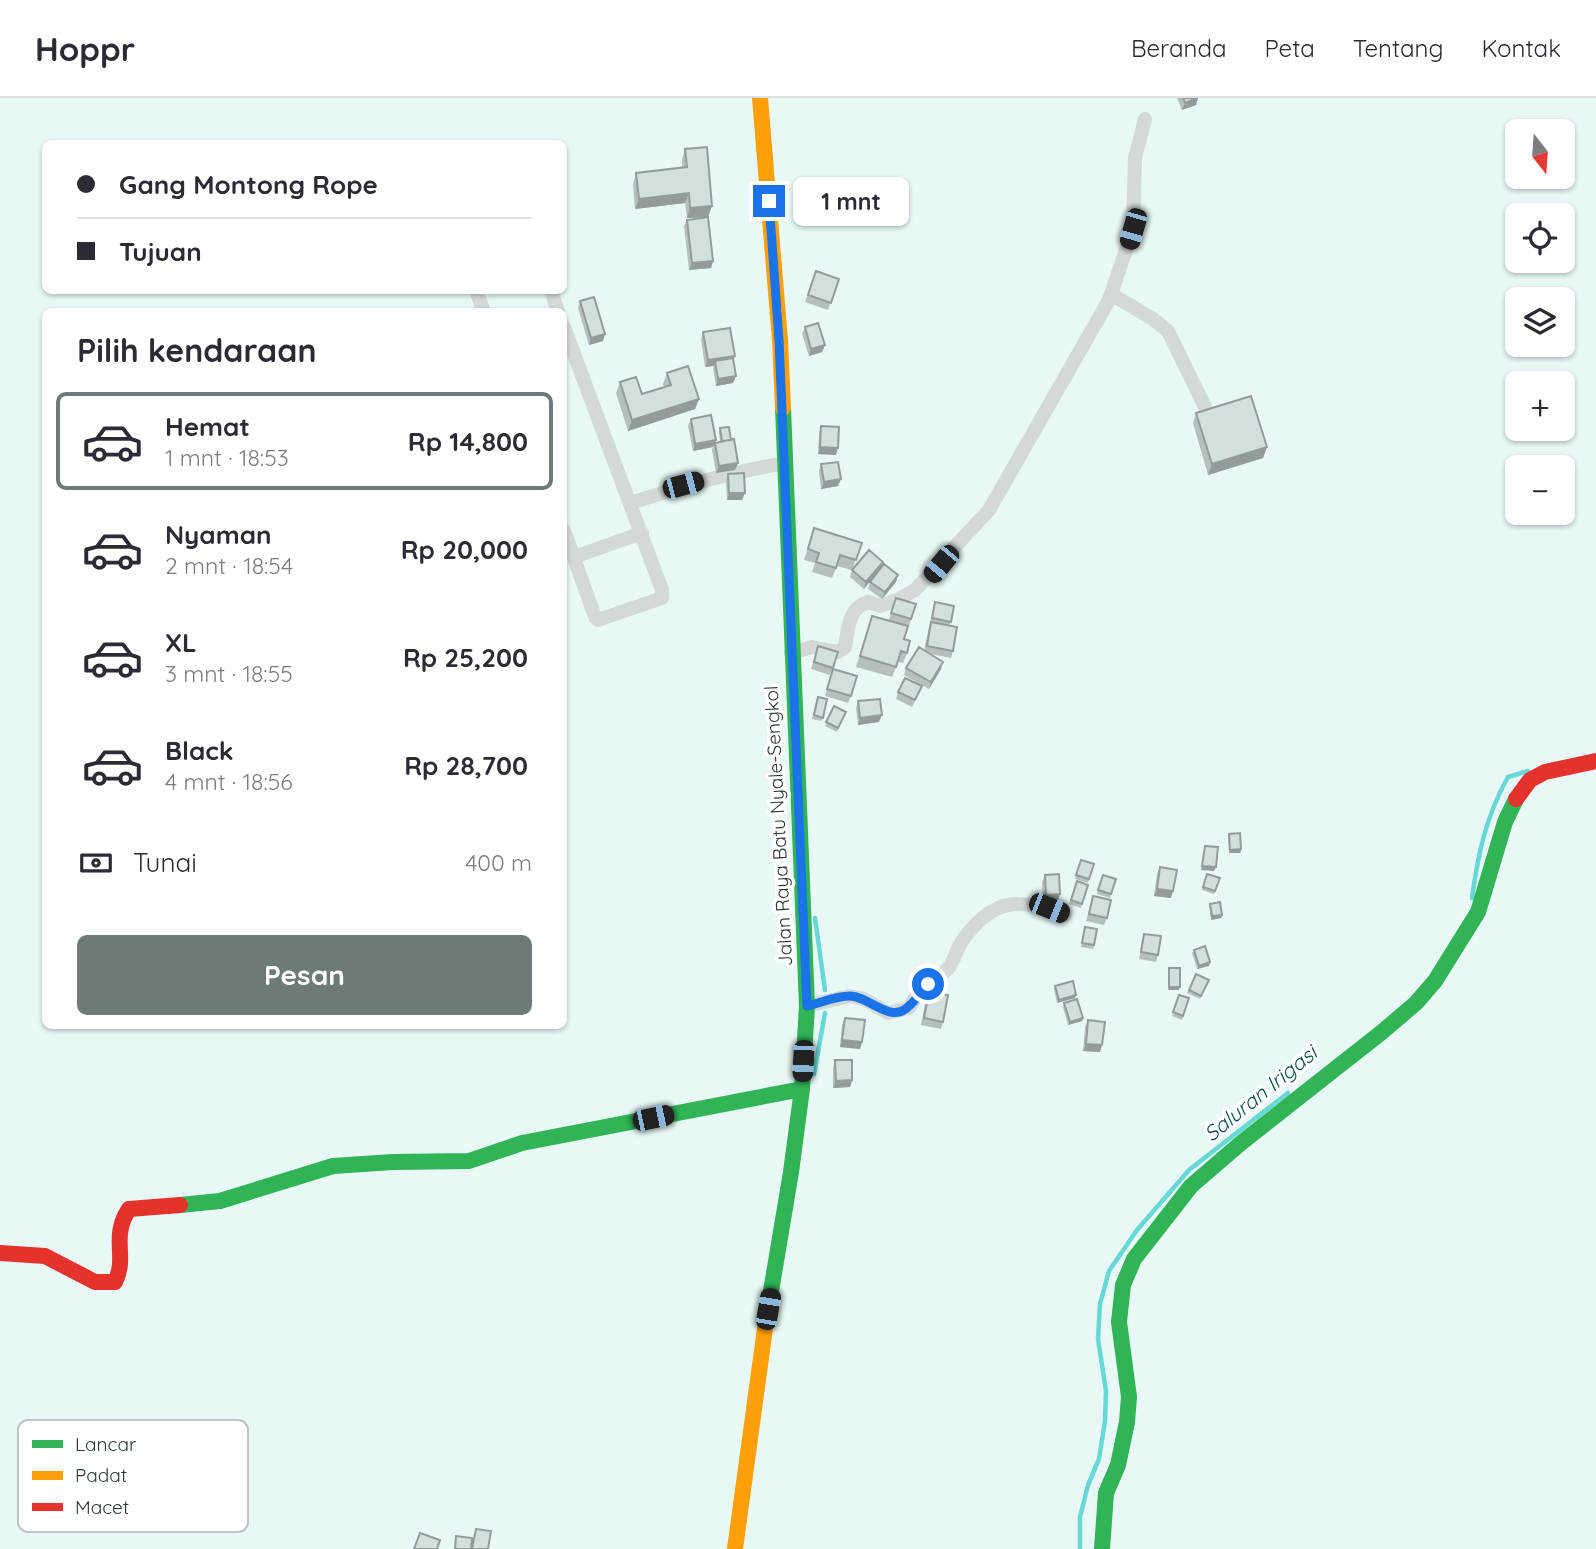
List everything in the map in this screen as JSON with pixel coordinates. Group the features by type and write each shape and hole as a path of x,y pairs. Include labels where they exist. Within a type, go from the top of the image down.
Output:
{"street":[{"name":"Jalan Raya Batu Nyale-Sengkol","path":"735,1549 763,1336 791,1172 802,1089 807,1006 779,326 760,98"},
{"path":"791,653 812,647 838,652 845,647 850,618 856,609 867,602 880,606 890,603 915,590 989,510 1111,294 1133,229 1135,158 1144,119"},
{"path":"1111,294 1168,331 1205,407"},
{"path":"567,335 663,595 598,620 567,538"},
{"path":"631,503 696,482 785,463"},
{"path":"574,557 642,533"},
{"path":"1101,1549 1106,1493 1118,1465 1127,1422 1129,1398 1119,1322 1123,1285 1134,1259 1191,1186 1382,1032 1416,1003 1435,981 1478,912 1505,822 1514,802 1530,780 1545,772 1596,761"},
{"path":"807,1006 849,996 864,999 888,1013 909,1008 919,993 950,966 960,944 983,915 1001,906 1015,904 1033,904 1065,915"},
{"path":"0,1253 46,1256 90,1282 102,1285 115,1282 120,1275 117,1230 129,1209 220,1200 333,1166 393,1161 469,1161 511,1145 802,1089"}],"building":[{"path":"1183,98 1197,98 1185,103"},
{"path":"707,147 712,206 690,208 689,193 639,199 636,173 687,167 685,149"},
{"path":"708,217 713,261 692,263 687,220"},
{"path":"816,271 839,279 831,303 808,295"},
{"path":"594,297 605,334 591,338 580,301"},
{"path":"818,323 825,345 811,349 805,327"},
{"path":"730,328 735,356 708,360 703,332"},
{"path":"733,358 736,376 718,379 715,361"},
{"path":"688,366 699,399 632,420 620,382 636,377 642,394 671,385 667,373"},
{"path":"1251,396 1267,447 1212,464 1196,413"},
{"path":"711,415 716,440 695,444 691,419"},
{"path":"821,426 839,427 838,448 820,447"},
{"path":"729,427 731,440 722,441 720,428"},
{"path":"734,439 738,463 719,466 715,443"},
{"path":"838,462 841,479 824,482 821,464"},
{"path":"744,473 745,493 729,493 728,474"},
{"path":"814,528 862,543 856,560 840,555 836,568 816,562 819,553 808,549"},
{"path":"869,550 883,562 866,582 852,570"},
{"path":"884,564 898,575 885,592 870,582"},
{"path":"896,598 916,604 911,619 891,613"},
{"path":"935,602 954,606 951,622 932,618"},
{"path":"872,616 908,626 904,639 910,641 907,653 901,651 896,667 860,656"},
{"path":"931,622 957,627 953,651 927,646"},
{"path":"818,646 838,652 833,668 814,662"},
{"path":"919,647 943,662 931,682 906,668"},
{"path":"833,669 857,676 851,696 827,689"},
{"path":"905,678 922,686 915,700 898,692"},
{"path":"818,697 827,699 823,718 814,715"},
{"path":"880,699 882,715 860,718 858,701"},
{"path":"834,706 846,712 838,728 826,722"},
{"path":"1240,833 1241,849 1230,850 1229,834"},
{"path":"1205,846 1218,847 1216,867 1202,866"},
{"path":"1081,860 1094,864 1089,879 1076,875"},
{"path":"1160,867 1177,870 1173,891 1157,889"},
{"path":"1059,874 1060,894 1046,895 1045,875"},
{"path":"1207,874 1220,878 1215,891 1203,887"},
{"path":"1103,875 1116,879 1111,894 1098,890"},
{"path":"1077,881 1088,885 1082,904 1071,900"},
{"path":"1093,896 1111,900 1107,918 1089,914"},
{"path":"1220,902 1222,915 1212,916 1210,904"},
{"path":"1085,927 1097,929 1094,945 1082,943"},
{"path":"1144,934 1161,936 1158,955 1141,952"},
{"path":"1205,946 1210,962 1199,966 1194,950"},
{"path":"1169,968 1180,968 1180,987 1169,987"},
{"path":"1196,974 1209,980 1201,996 1189,990"},
{"path":"1073,981 1076,995 1059,1000 1055,986"},
{"path":"929,992 948,995 943,1022 924,1018"},
{"path":"1179,995 1189,998 1183,1016 1173,1012"},
{"path":"1077,999 1083,1018 1070,1022 1064,1003"},
{"path":"845,1018 865,1020 862,1042 842,1040"},
{"path":"1088,1020 1105,1022 1102,1045 1086,1044"},
{"path":"835,1060 852,1060 852,1080 836,1081"},
{"path":"476,1529 491,1531 488,1549 472,1549"},
{"path":"420,1533 440,1540 437,1549 414,1549"},
{"path":"456,1536 472,1538 471,1549 455,1549"}],"waterway":[{"name":"Saluran Irigasi","path":"1472,898 1480,851 1500,792 1508,777 1528,771"},
{"path":"815,918 825,990"},
{"path":"814,1074 825,1013"},
{"name":"Saluran Irigasi","path":"1080,1549 1080,1517 1088,1485 1099,1459 1105,1421 1106,1391 1098,1339 1100,1304 1109,1271 1137,1230 1189,1170 1288,1093"}],"traffic: fast":[{"path":"766,1321 802,1089 807,1006 783,408"},
{"path":"1102,1549 1106,1493 1118,1465 1127,1422 1129,1397 1119,1322 1123,1285 1134,1259 1191,1186 1382,1032 1416,1003 1435,981 1478,912 1505,822 1516,799"},
{"path":"180,1205 220,1201 333,1166 469,1161 522,1143 802,1089"}],"traffic: slow":[{"path":"760,98 783,408"},
{"path":"735,1549 766,1321"}],"traffic: jam":[{"path":"1516,799 1530,780 1545,772 1596,761"},
{"path":"0,1253 45,1256 95,1282 115,1282 119,1273 121,1229 129,1209 180,1205"}],"route":[{"path":"769,201 785,463 794,741 807,1006 849,996 864,999 888,1013 909,1008 928,984"}]}
